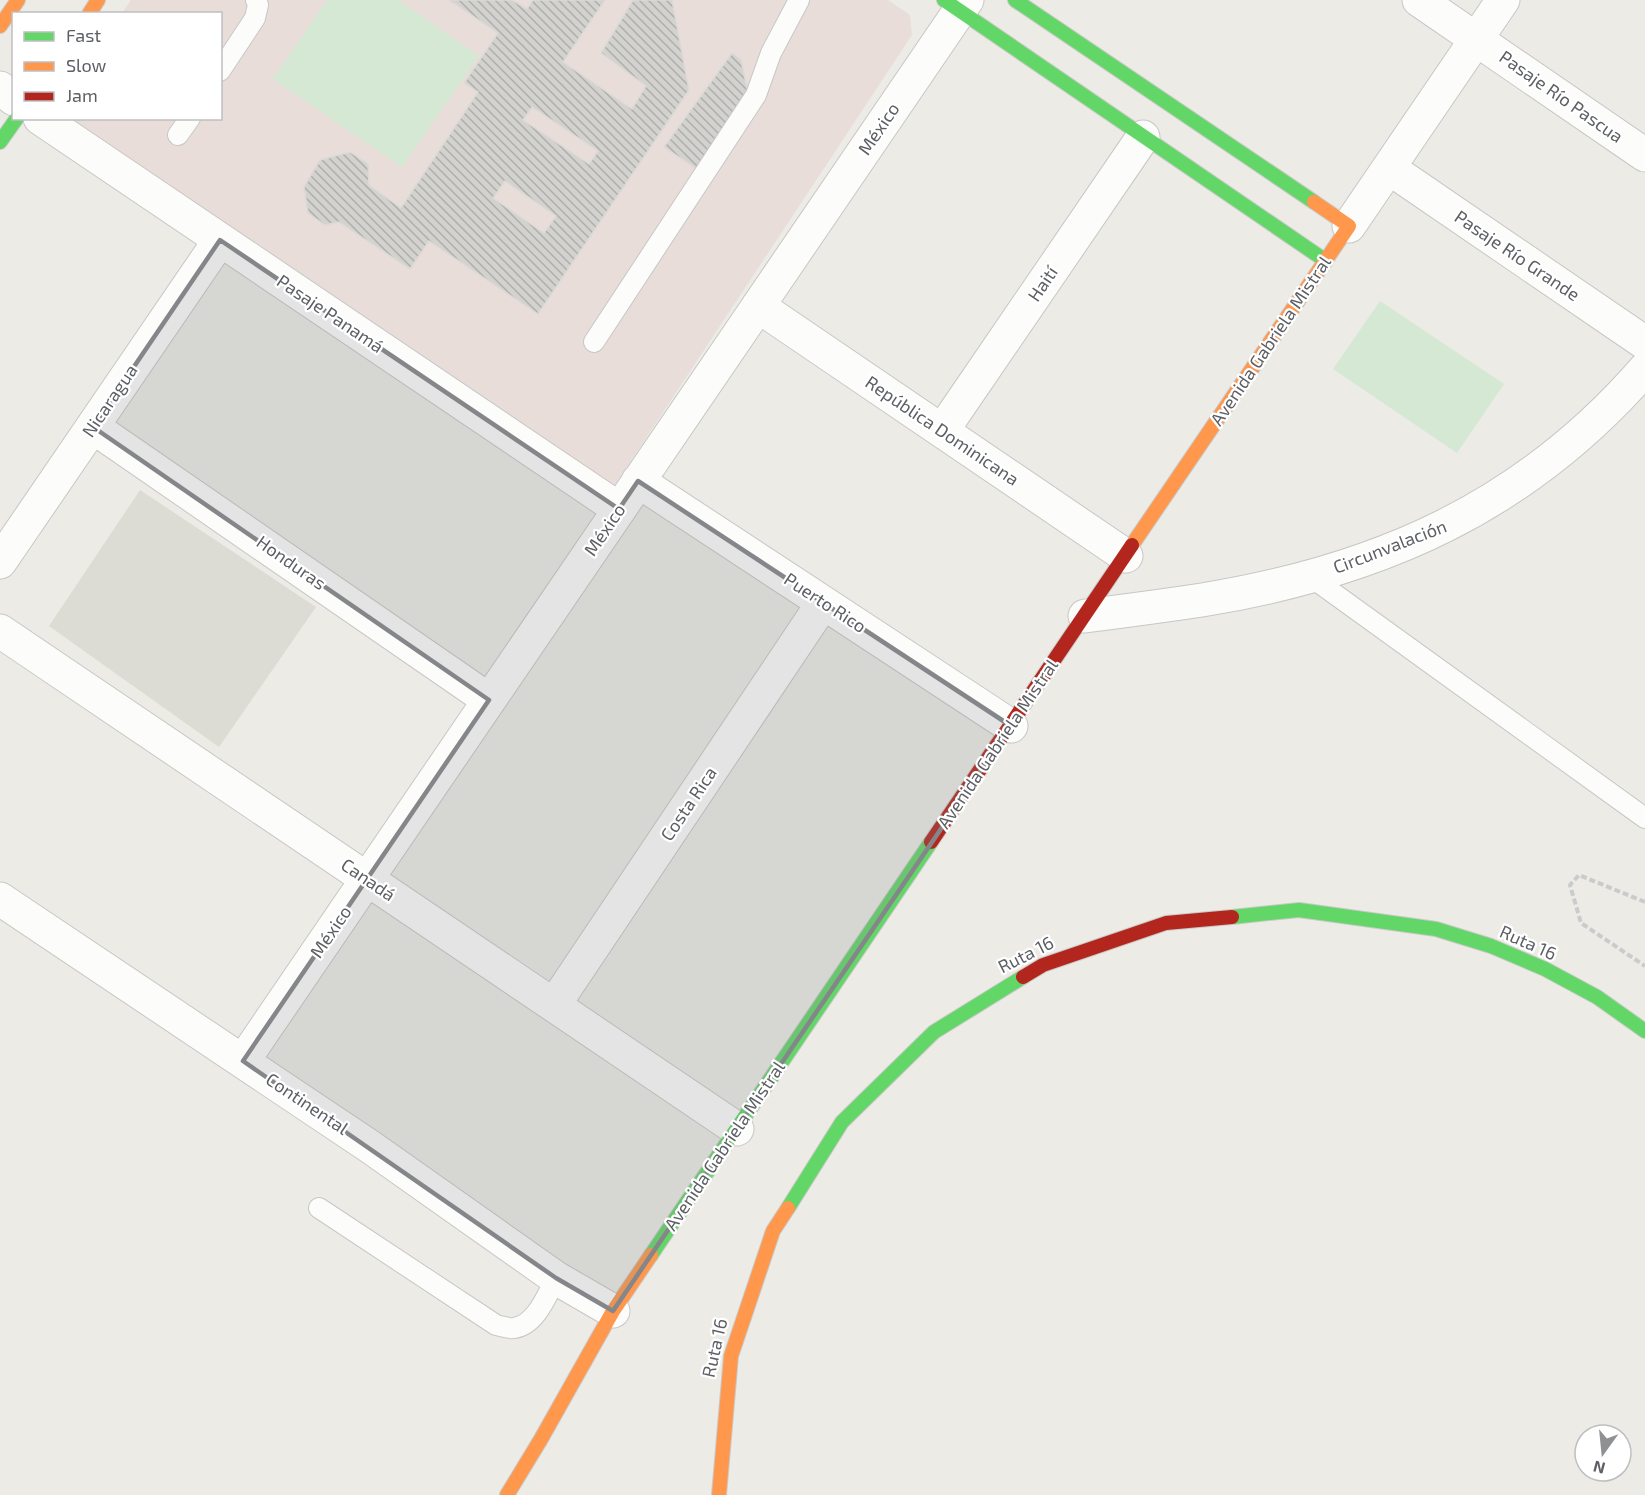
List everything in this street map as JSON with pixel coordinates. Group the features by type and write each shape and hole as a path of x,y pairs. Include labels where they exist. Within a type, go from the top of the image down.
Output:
{"main road":[{"path":"0,26 18,0"},
{"path":"1015,0 1349,226"},
{"path":"957,4 1143,137 1326,261"},
{"path":"0,142 16,120"},
{"name":"Avenida Gabriela Mistral","path":"507,1495 613,1311 1349,226"},
{"name":"Ruta 16","path":"719,1495 720,1429 725,1384 734,1340 746,1297 780,1216 827,1141 890,1070 929,1035 971,1005 1015,979 1063,956 1113,937 1164,923 1217,913 1266,909 1334,911 1411,922 1459,934 1506,951 1552,972 1595,997 1645,1031"}],"street":[{"name":"Pasaje Río Pascua","path":"1419,0 1645,155"},
{"name":"Avenida Gabriela Mistral","path":"1349,226 1503,0"},
{"name":"México","path":"243,1061 758,306 957,4"},
{"path":"0,88 12,97"},
{"name":"Pasaje Panamá","path":"43,120 619,509"},
{"name":"Haití","path":"942,431 1143,137"},
{"name":"Pasaje Río Grande","path":"1389,168 1645,343"},
{"name":"Nicaragua","path":"0,562 220,240"},
{"name":"República Dominicana","path":"758,306 1126,556"},
{"name":"Circunvalación","path":"1085,616 1203,600 1311,577 1408,544 1498,497 1543,466 1585,431 1645,369"},
{"name":"Honduras","path":"93,427 489,700"},
{"name":"Puerto Rico","path":"638,481 1011,726"},
{"name":"Costa Rica","path":"554,1005 823,603"},
{"name":"Canadá","path":"0,631 737,1129"},
{"name":"Continental","path":"0,899 369,1146 556,1278 613,1311"}],"lane":[{"path":"222,69 255,18 258,5 256,0"},
{"path":"594,342 756,95 771,53 799,0"},
{"path":"178,135 189,120"},
{"path":"1311,577 1645,818"},
{"path":"319,1208 496,1325 512,1328 522,1326 532,1319 556,1278"}],"path":[{"path":"1645,902 1579,875 1570,885 1581,923 1645,966"}],"highlighted area":[{"path":"220,240 619,509 638,481 1011,726 613,1311 556,1278 243,1061 489,700 93,427"}],"shaded area":[{"path":"131,0 888,0 910,15 912,35 613,488 60,120 222,120 222,12 123,12"},
{"path":"140,490 316,607 219,747 49,626"}],"green space":[{"path":"327,0 398,0 479,56 402,167 273,79"},
{"path":"1380,301 1504,384 1457,453 1333,369"}],"building":[{"path":"449,0 512,0 527,9 533,0 605,0 563,62 632,109 646,86 601,53 633,0 672,0 689,90 538,314 429,241 410,269 339,222 325,225 308,213 304,187 320,160 350,152 368,164 369,185 401,208 478,92 464,83 498,33","holes":["532,107 598,151 589,164 523,120","505,181 556,216 544,233 493,198"]},
{"path":"732,53 741,60 749,97 697,169 664,147"}],"traffic: fast":[{"path":"944,0 1326,261"},
{"path":"1015,0 1314,202"},
{"path":"0,142 16,120"},
{"path":"651,1255 931,842"},
{"path":"1232,917 1299,910 1436,929 1491,946 1545,969 1597,997 1645,1031"},
{"path":"788,1208 842,1122 934,1032 1023,977"}],"traffic: slow":[{"path":"0,26 18,0"},
{"path":"90,12 98,0"},
{"path":"1132,545 1349,226 1314,202"},
{"path":"719,1495 731,1356 773,1231 788,1208"},
{"path":"507,1495 613,1311 651,1255"}],"traffic: jam":[{"path":"931,842 1132,545"},
{"path":"1023,977 1043,965 1166,923 1232,917"}]}
